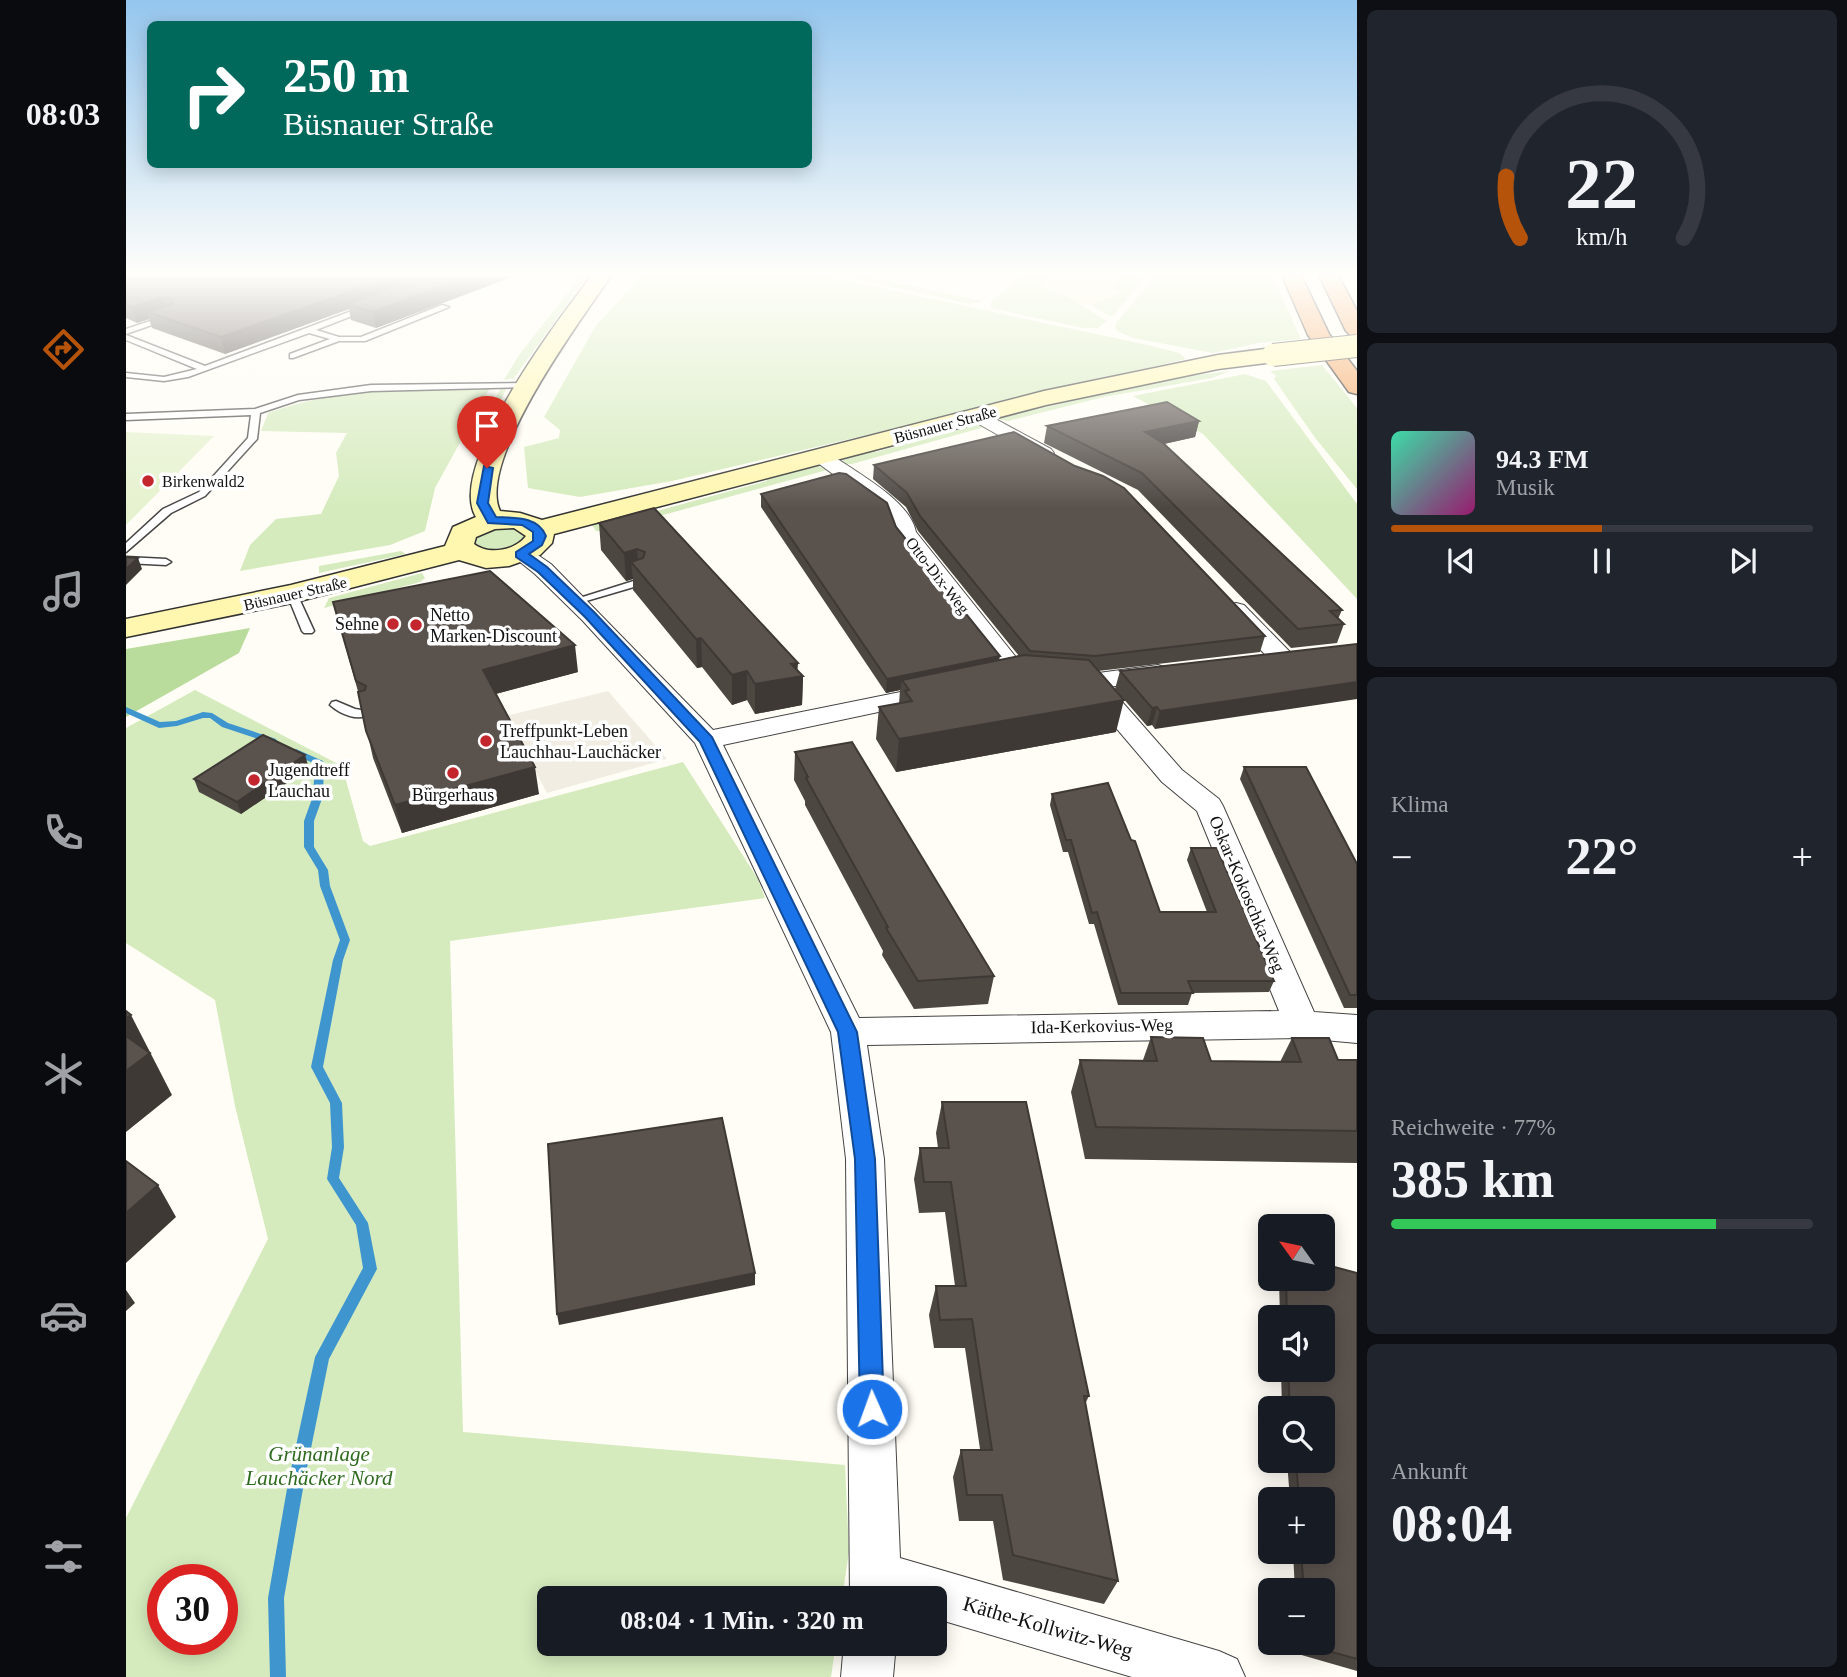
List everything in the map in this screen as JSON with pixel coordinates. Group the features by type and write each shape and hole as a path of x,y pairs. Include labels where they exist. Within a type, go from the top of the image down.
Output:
{"highway":[{"path":"1331,351 1357,387"}],"street":[{"path":"463,550 459,539 464,533 480,523 492,521 483,503 487,468 527,385 549,351"},
{"name":"Büsnauer Straße","path":"492,521 524,522 538,530 977,415 1151,375 1308,351"},
{"path":"977,415 1057,460"},
{"name":"Otto-Dix-Weg","path":"822,457 895,510 903,521 905,533 1018,676"},
{"path":"538,530 538,543 521,554 543,569 576,601 707,740 848,1032 865,1159 875,1586"},
{"name":"Büsnauer Straße","path":"126,628 292,594 463,550 481,558 508,558 521,554"},
{"path":"1224,598 1294,657 1254,662"},
{"path":"992,682 1018,676 1091,682 1186,670"},
{"name":"Oskar-Kokoschka-Weg","path":"1091,682 1172,776 1209,806 1303,1024"},
{"path":"707,740 967,687"},
{"name":"Ida-Kerkovius-Weg","path":"848,1032 1303,1024 1357,1029"},
{"name":"Käthe-Kollwitz-Weg","path":"947,1606 1219,1677"},
{"path":"867,1677 869,1656"}],"lane":[{"path":"165,351 205,369"},
{"path":"126,375 164,379 205,369 252,351"},
{"path":"293,356 306,351"},
{"path":"126,417 256,412 298,398 358,389 457,384 527,385"},
{"path":"126,549 167,511 202,494 252,439 256,412"},
{"path":"126,560 166,562"},
{"path":"576,601 640,582"},
{"path":"292,594 307,631"},
{"path":"336,705 352,713 364,714"}],"green space":[{"path":"522,351 533,351 514,378 504,380"},
{"path":"581,351 1172,351 1186,359 672,481 580,497 528,488 524,447 559,438 560,430 544,417"},
{"path":"1322,365 1357,408 1357,489 1316,439 1274,379 1276,376 1270,371"},
{"path":"1230,371 1212,378 1104,397 1008,421 997,419 1020,410 1024,412 1173,378"},
{"path":"1245,374 1266,381 1357,504 1357,599 1203,434 1133,396"},
{"path":"491,386 435,488 425,531 390,545 240,571 250,545 276,519 321,514 339,476 336,453 347,433 261,431 268,413 295,404 350,394"},
{"path":"501,388 506,389 480,444 470,444"},
{"path":"977,423 988,426 852,464 846,464 842,460 872,449 876,452 957,430 953,427"},
{"name":"Birkenwald2","path":"126,432 214,436 126,525"},
{"path":"819,466 827,470 605,531 596,531 592,525 610,520 613,523 767,481 764,478"},
{"path":"510,527 524,537 516,546 487,550 475,543 474,539 484,530"},
{"path":"401,551 406,554 319,573 319,566"},
{"path":"422,573 425,578 420,582 324,608 329,598"},
{"path":"250,628 239,653 126,717 126,649"},
{"name":"Grünanlage Lauchäcker Nord","path":"195,690 342,766 363,841 370,846 683,762 758,879 765,898 450,941 463,1432 845,1465 849,1552 844,1586 537,1586 537,1656 834,1656 831,1677 126,1677 126,1518 268,1239 235,1106 215,1000 126,943 126,728"}],"shaded area":[{"path":"608,691 667,759 547,793 506,716"}],"building":[{"path":"1167,402 1199,421 1145,432 1163,443 1342,610 1330,611 1344,624 1298,629 1142,473 1047,426"},
{"path":"1014,432 1075,466 1103,476 1124,488 1265,636 1095,656 1030,651 920,516 907,493 874,465"},
{"path":"839,473 846,474 887,503 896,527 1000,656 887,679 761,494"},
{"path":"654,508 798,663 791,664 803,676 755,684 747,671 732,675 701,638 696,639 631,562 643,558 645,552 637,549 624,553 599,523"},
{"path":"126,557 138,558 126,569"},
{"path":"490,571 575,645 483,670 535,767 395,805 366,731 358,692 365,690 366,686 356,681 333,602"},
{"path":"1357,644 1357,682 1160,711 1157,707 1152,708 1120,671"},
{"path":"1024,655 1089,660 1124,700 899,739 879,707 912,701 902,680"},
{"name":"Jugendtreff Lauchau","path":"263,735 305,755 237,802 194,779"},
{"path":"852,742 994,976 918,981 886,928 888,927 806,778 808,777 795,752"},
{"path":"1244,767 1306,767 1357,864 1357,995 1350,995"},
{"path":"1108,783 1131,840 1135,841 1160,912 1216,912 1191,848 1217,848 1274,981 1188,981 1193,993 1121,993 1097,912 1092,913 1071,840 1066,840 1052,794"},
{"path":"126,1036 150,1053 126,1071"},
{"path":"1151,1037 1203,1038 1211,1061 1301,1062 1292,1038 1329,1038 1338,1060 1357,1060 1357,1131 1096,1127 1080,1060 1157,1061"},
{"path":"942,1102 1026,1102 1089,1396 1084,1396 1118,1581 1013,1555 1002,1495 967,1495 961,1450 992,1450 972,1319 940,1320 936,1286 966,1286 951,1182 924,1182 920,1148 949,1148"},
{"path":"722,1118 755,1273 557,1314 548,1144"},
{"path":"126,1161 158,1185 126,1213"},
{"path":"1335,1267 1357,1273 1357,1659 1335,1653 1335,1578 1303,1578 1302,1564 1335,1564 1335,1487 1298,1487 1297,1473 1335,1473 1335,1396 1289,1396 1289,1382 1335,1382 1335,1305 1287,1305 1286,1292 1335,1292"}],"waterway":[{"path":"126,710 159,725 203,715 212,716 225,725 273,741"},
{"path":"278,1677 276,1598 322,1357 370,1269 362,1223 333,1179 338,1147 336,1103 317,1067 338,960 345,940 325,886 323,870 309,847 309,821 318,796 320,763 296,752"}],"place":[{"name":"Birkenwald2","path":"148,481"},
{"name":"Sehne","path":"393,624"},
{"name":"Netto Marken-Discount","path":"416,625"},
{"name":"Treffpunkt-Leben Lauchhau-Lauchäcker","path":"486,741"},
{"name":"Bürgerhaus","path":"453,773"},
{"name":"Jugendtreff Lauchau","path":"254,780"}],"route":[{"path":"487,468 483,503 492,521 514,520 532,525 538,530 538,543 521,554 543,569 590,615 707,740 848,1032 865,1159 872,1409"}]}
